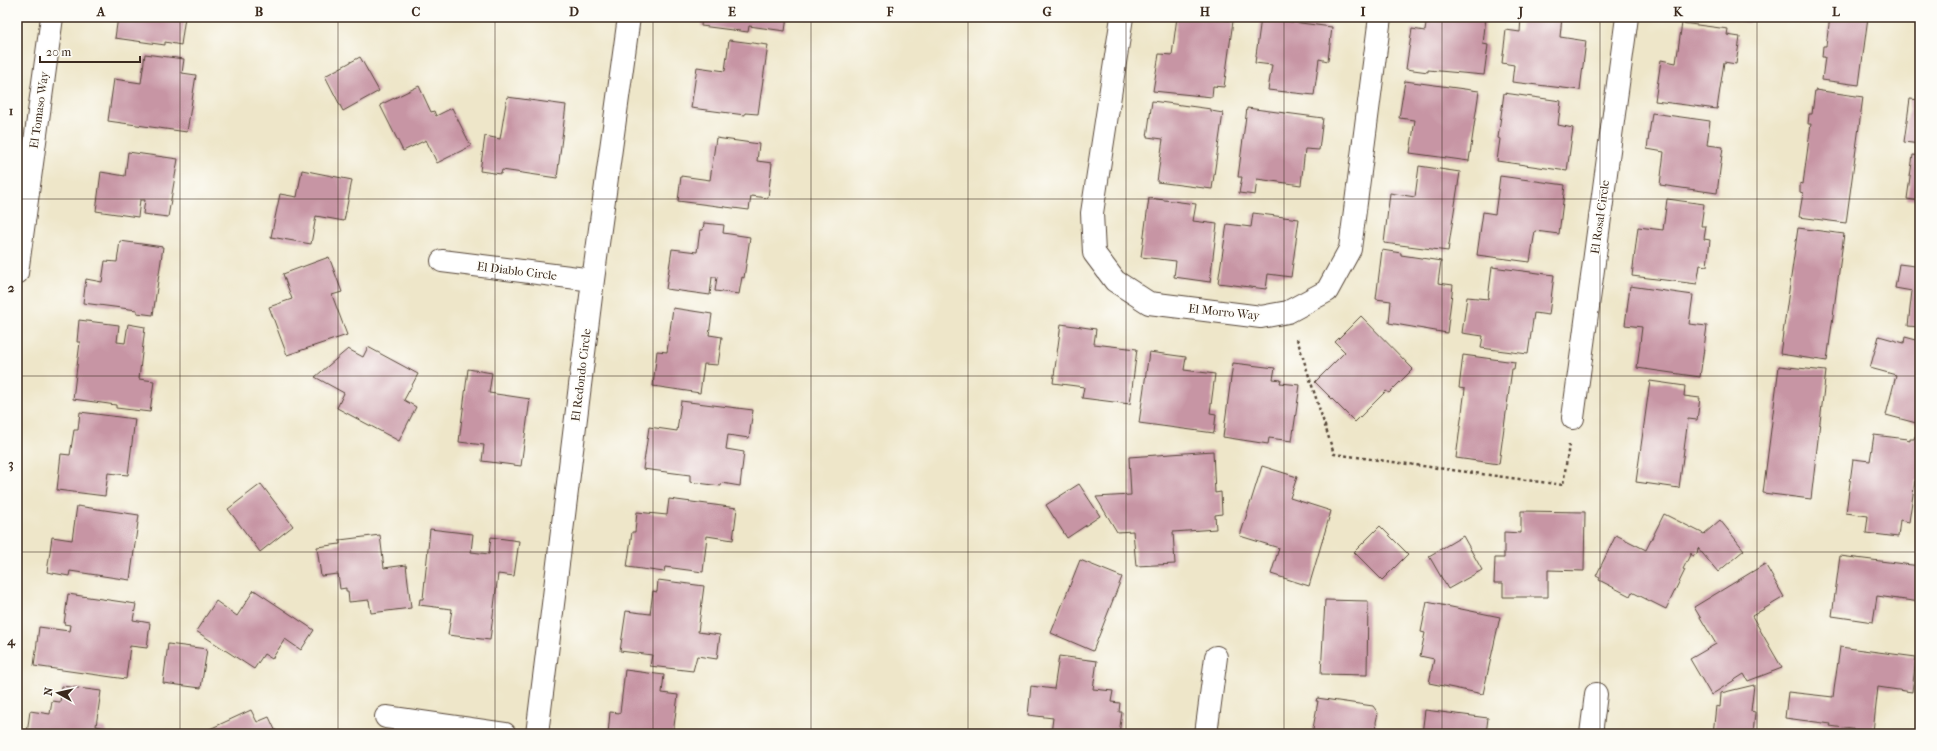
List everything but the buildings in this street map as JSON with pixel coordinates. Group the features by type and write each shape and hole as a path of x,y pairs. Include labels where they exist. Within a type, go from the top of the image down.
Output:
{"street":[{"name":"El Tomaso Way","path":"17,273 52,17"},
{"name":"El Redondo Circle","path":"537,734 593,280 629,17"},
{"name":"El Morro Way","path":"1122,17 1092,213 1094,253 1114,281 1149,303 1261,317 1288,312 1327,291 1350,249 1380,17"},
{"name":"El Rosal Circle","path":"1573,418 1627,17"},
{"name":"El Diablo Circle","path":"442,261 593,280"},
{"path":"1206,734 1216,657"},
{"path":"1591,734 1596,694"},
{"path":"386,717 505,734"}],"path":[{"path":"1288,312 1334,454 1563,485 1573,418"}]}
